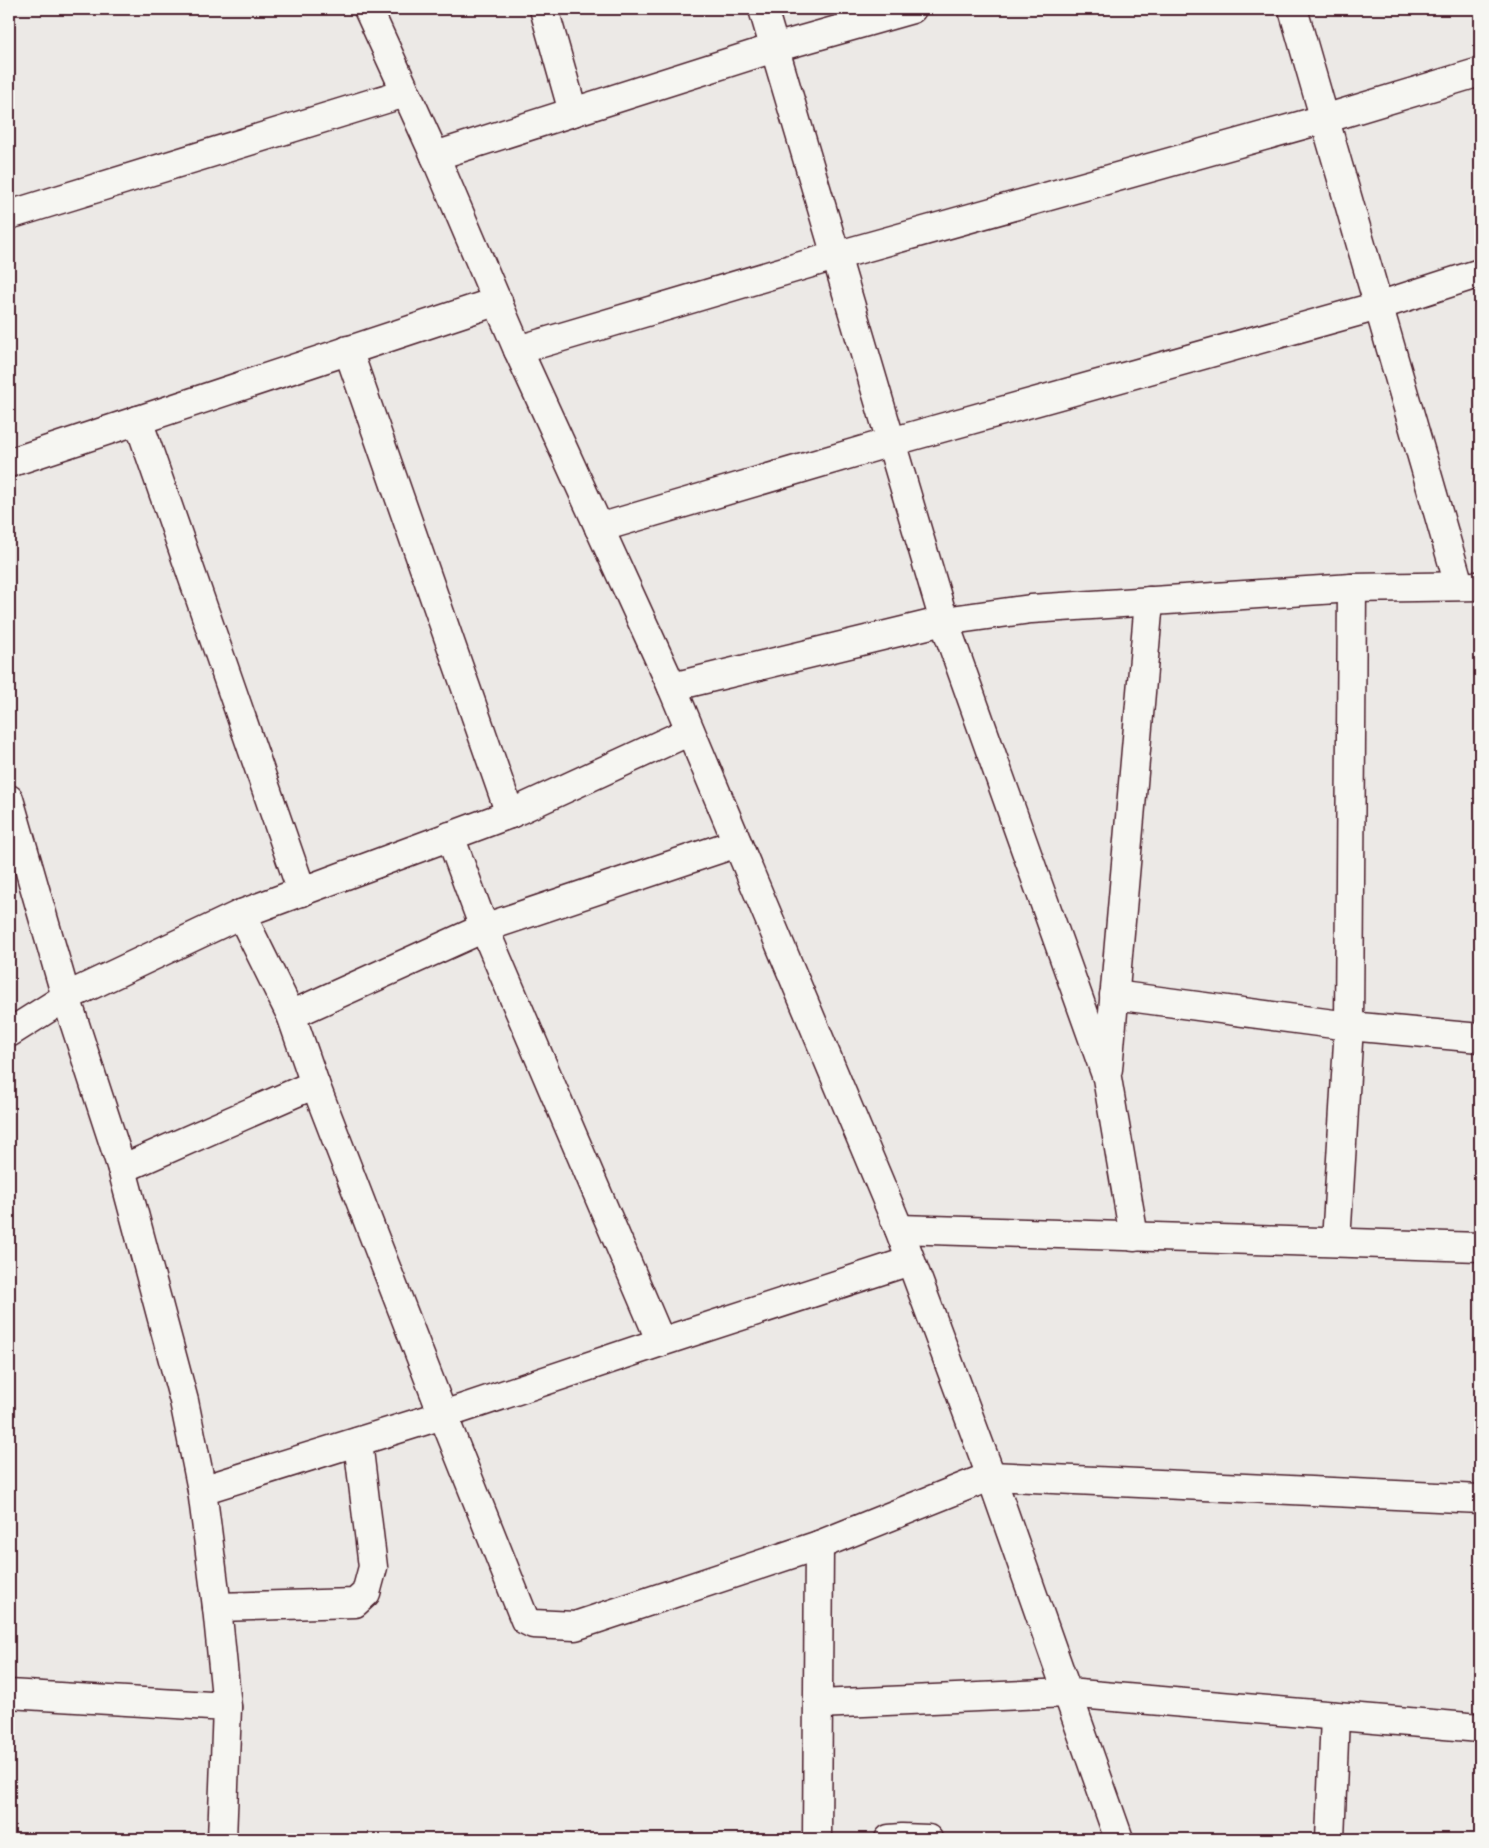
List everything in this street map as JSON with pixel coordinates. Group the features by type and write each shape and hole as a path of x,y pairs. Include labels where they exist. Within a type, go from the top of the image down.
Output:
{"street":[{"path":"368,9 435,156 518,350 672,688 898,1229 991,1476 1119,1839"},
{"path":"544,9 573,112"},
{"path":"763,9 944,621 1107,1078 1134,1237"},
{"path":"435,156 774,48 912,9"},
{"path":"672,688 944,621 1031,609 1352,588 1470,586 1378,306 1293,9"},
{"path":"518,350 835,256 1324,119 1480,72"},
{"path":"9,215 405,93"},
{"path":"599,528 891,442 1378,306 1480,273"},
{"path":"9,463 498,301"},
{"path":"348,350 510,814"},
{"path":"138,420 302,892"},
{"path":"1336,1242 1349,1026 1352,588"},
{"path":"1107,1078 1149,601"},
{"path":"9,1033 66,997 240,914 510,814 690,731"},
{"path":"9,800 66,997 122,1169 184,1402 202,1490 217,1607 227,1707 222,1839"},
{"path":"450,836 484,928 661,1342"},
{"path":"291,1015 484,928 736,843"},
{"path":"240,914 291,1015 315,1084 444,1416 525,1620 532,1624 575,1626 820,1545 991,1476 1480,1499"},
{"path":"1114,996 1349,1026 1480,1038"},
{"path":"122,1169 315,1084"},
{"path":"898,1229 1480,1247"},
{"path":"202,1490 444,1416 661,1342 910,1261"},
{"path":"217,1607 355,1603 366,1593 373,1567 358,1442"},
{"path":"817,1839 820,1545"},
{"path":"818,1704 1067,1693 1480,1728"},
{"path":"9,1694 227,1707"},
{"path":"1330,1839 1335,1716"},
{"path":"889,1839 928,1839"}]}
